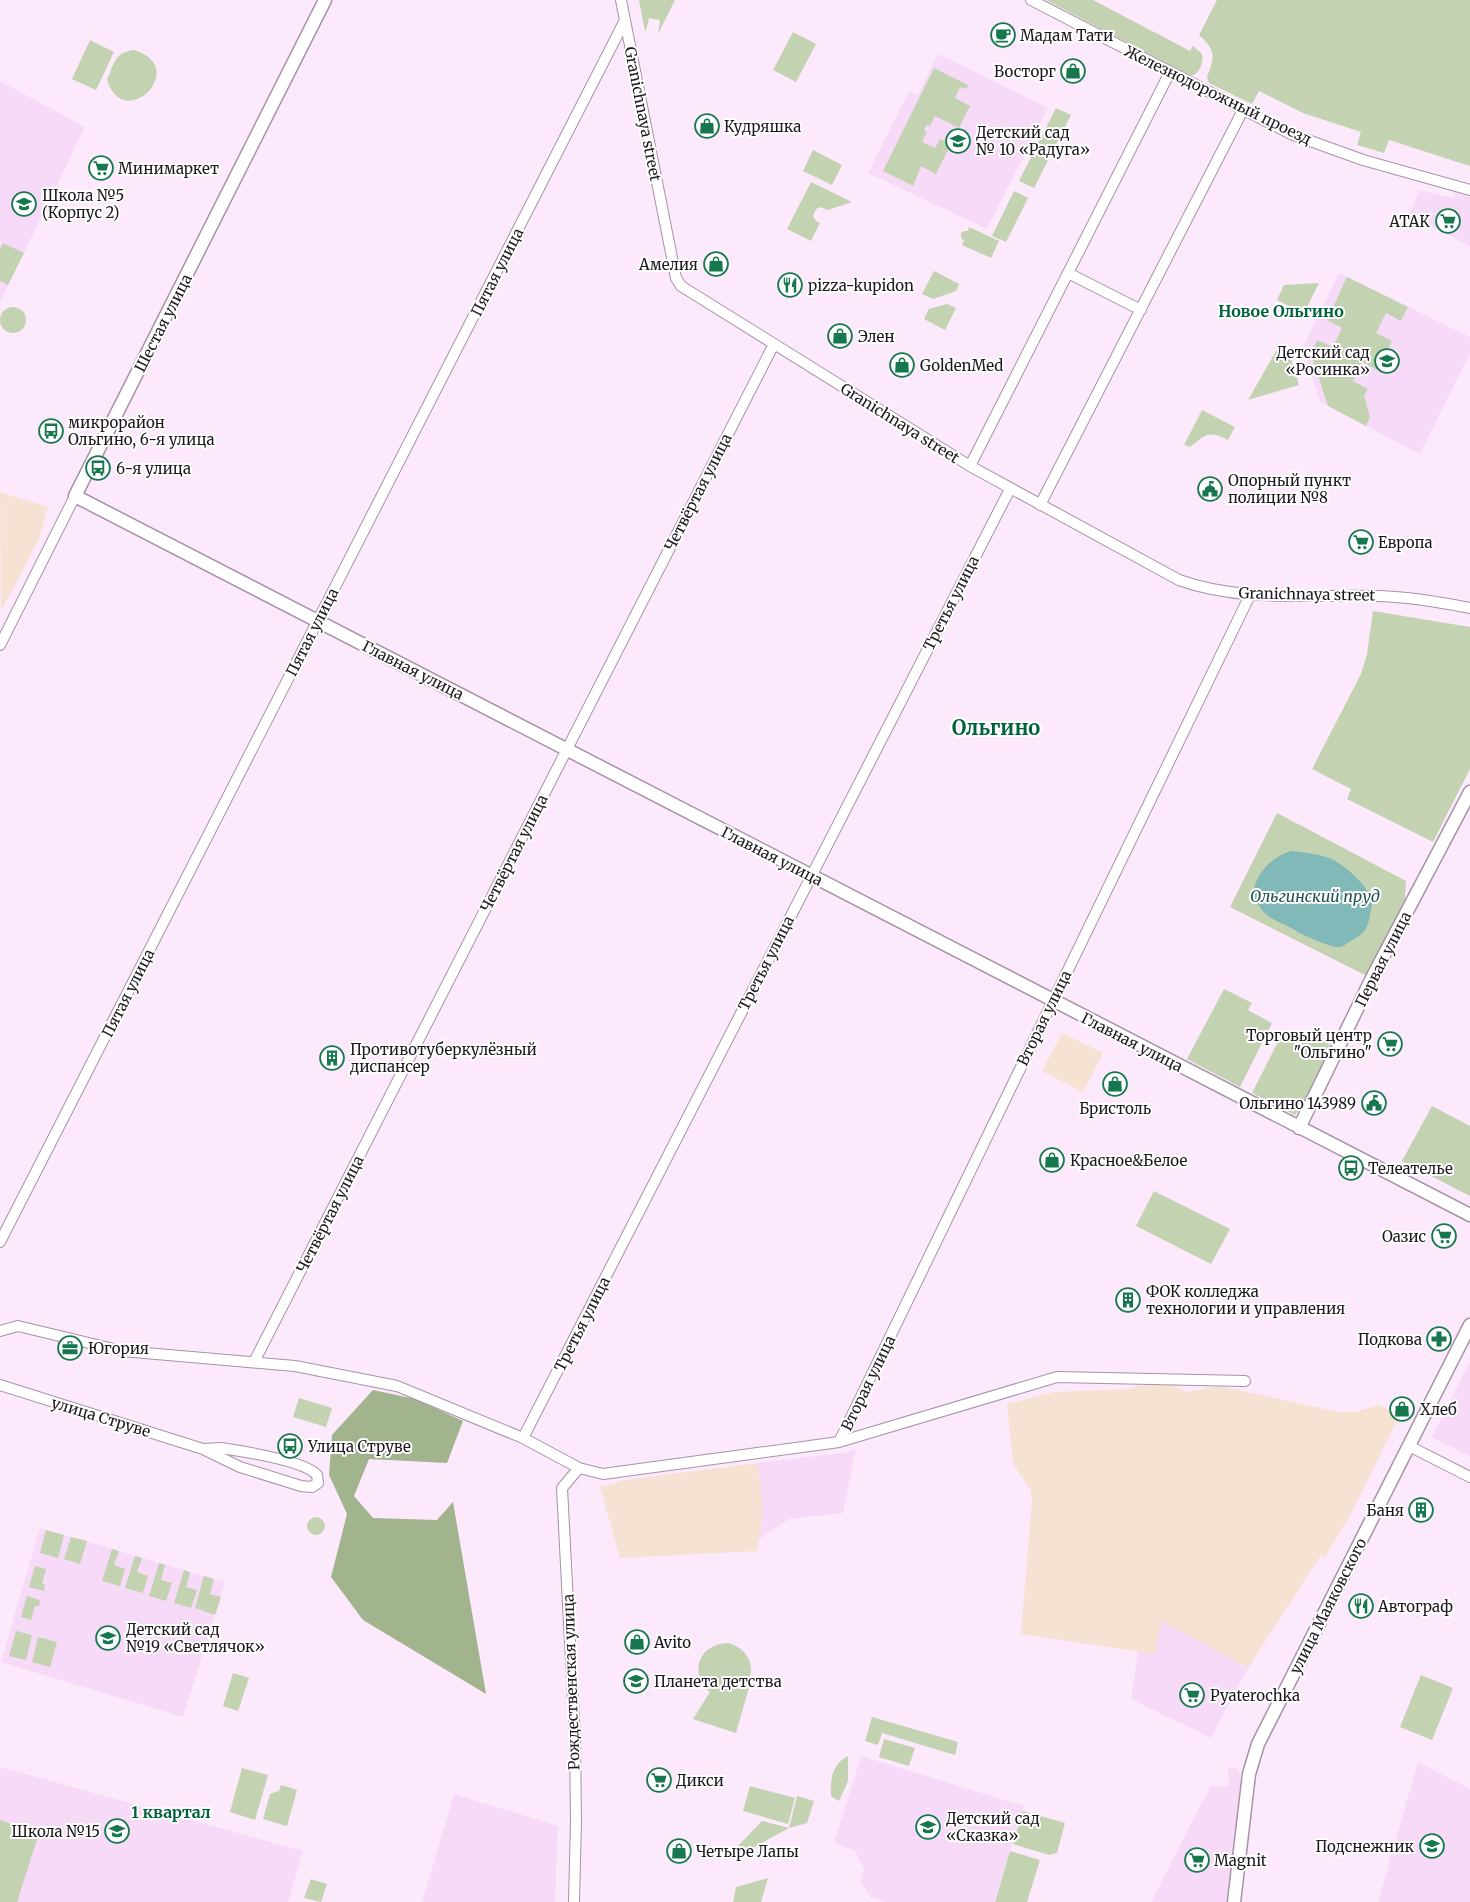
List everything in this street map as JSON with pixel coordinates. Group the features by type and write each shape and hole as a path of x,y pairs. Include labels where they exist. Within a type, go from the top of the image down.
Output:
{"street":[{"name":"Шестая улица","path":"0,645 325,0"},
{"name":"Granichnaya street","path":"621,0 676,278 681,286 970,466 1179,580 1207,588 1250,595 1408,597 1470,608"},
{"name":"Железнодорожный проезд","path":"1031,0 1291,134 1363,160 1470,190"},
{"name":"Пятая улица","path":"0,1242 624,22"},
{"path":"970,466 1170,72"},
{"path":"1040,505 1243,110"},
{"path":"1068,273 1141,310"},
{"name":"Четвёртая улица","path":"254,1362 774,344"},
{"name":"Третья улица","path":"523,1438 1010,489"},
{"name":"Главная улица","path":"76,496 1470,1215"},
{"name":"Вторая улица","path":"839,1442 1250,595"},
{"name":"Первая улица","path":"1299,1128 1373,976 1470,792"},
{"name":"улица Маяковского","path":"1234,1902 1249,1774 1258,1744 1470,1325"},
{"path":"0,1331 18,1326 122,1352 295,1366 405,1388 523,1438 579,1468 603,1474 839,1442 1057,1377 1245,1381"},
{"name":"улица Струве","path":"0,1385 203,1449 240,1467 301,1486 312,1487 318,1483 317,1475 310,1469 240,1450 203,1449"},
{"path":"1409,1446 1470,1478"},
{"name":"Рождественская улица","path":"574,1902 576,1822 574,1721 562,1488 579,1468"}],"shaded area":[{"path":"639,0 675,0 658,34 660,20 649,18 645,31"},
{"path":"1046,0 1093,0 1190,51 1193,46 1202,54 1200,68 1191,76"},
{"path":"1217,0 1470,0 1470,166 1389,140 1384,153 1357,145 1361,132 1303,113 1259,91 1252,104 1209,83 1207,77 1212,64 1212,54 1209,45 1199,35"},
{"path":"793,32 816,44 796,82 773,70"},
{"path":"90,40 114,52 96,90 72,79"},
{"path":"134,50 150,58 156,69 155,81 148,92 138,99 126,100 115,95 107,80 119,56"},
{"name":"Детский сад № 10 «Радуга»","path":"938,54 1048,108 987,229 868,173 909,91 918,95"},
{"path":"934,68 968,85 966,89 960,87 955,98 970,106 959,128 935,116 930,126 927,125 924,130 927,132 922,142 935,148 940,139 951,144 936,174 921,166 913,186 883,171"},
{"name":"Школа №5 (Корпус 2)","path":"0,81 85,127 0,302"},
{"path":"1056,108 1071,115 1034,188 1019,181"},
{"path":"813,150 842,165 832,185 803,171"},
{"path":"811,182 852,202 828,210 821,207 816,209 813,216 820,223 811,241 787,229"},
{"name":"АТАК","path":"1419,190 1454,198 1455,193 1470,197 1470,246 1409,215"},
{"path":"1014,191 1028,198 1006,242 992,236"},
{"path":"969,227 999,241 991,258 962,245 964,240 961,238 961,233 968,231"},
{"path":"3,243 24,253 8,285 0,281 0,250"},
{"path":"934,271 959,284 956,291 933,299 922,294"},
{"name":"Детский сад «Росинка»","path":"1339,273 1470,337 1470,353 1420,454 1320,402 1303,347"},
{"path":"1347,277 1408,307 1401,321 1386,313 1376,333 1392,341 1377,370 1362,362 1353,381 1368,389 1364,396 1370,417 1366,426 1328,406 1311,354 1317,340 1333,347 1342,328 1327,320"},
{"path":"1319,283 1304,313 1277,300 1284,285"},
{"path":"947,304 956,308 945,330 924,319 929,309"},
{"path":"13,307 22,311 26,320 22,329 13,333 4,329 0,320 4,311"},
{"path":"1276,351 1291,359 1299,385 1248,400"},
{"path":"1202,410 1235,427 1228,440 1212,434 1204,436 1190,447 1184,445"},
{"path":"0,492 48,507 39,539 1,611"},
{"path":"1373,611 1470,627 1470,769 1433,842 1347,799 1351,789 1312,769 1361,674 1367,654"},
{"path":"1277,813 1406,881 1405,899 1367,976 1230,907"},
{"path":"1224,989 1252,1003 1248,1010 1272,1023 1240,1087 1187,1059"},
{"path":"1284,1030 1307,1042 1311,1035 1332,1046 1304,1103 1295,1115 1252,1093"},
{"path":"1062,1033 1103,1053 1083,1092 1042,1071"},
{"path":"1432,1106 1470,1126 1470,1196 1402,1161"},
{"path":"1154,1191 1230,1229 1211,1264 1136,1226"},
{"path":"1470,1362 1470,1456 1432,1437"},
{"path":"1166,1382 1186,1392 1219,1386 1339,1412 1355,1412 1380,1405 1399,1416 1347,1521 1325,1557 1321,1555 1248,1668 1162,1621 1154,1654 1021,1634 1032,1500 1030,1489 1013,1464 1007,1404 1054,1392 1131,1389 1136,1386"},
{"path":"373,1390 415,1399 463,1421 447,1463 369,1459 354,1496 373,1518 437,1520 453,1502 486,1694 363,1620 331,1577 347,1514 329,1475 332,1435"},
{"path":"299,1398 332,1408 326,1427 293,1417"},
{"path":"856,1450 843,1513 789,1519 759,1539 763,1513 758,1463"},
{"path":"758,1463 763,1513 757,1551 620,1558 600,1487 625,1480"},
{"path":"316,1517 322,1520 325,1526 322,1532 316,1535 310,1532 307,1526 310,1520"},
{"name":"Детский сад №19 «Светлячок»","path":"40,1528 225,1582 183,1717 1,1662"},
{"path":"46,1530 64,1535 58,1558 40,1553"},
{"path":"71,1537 87,1541 80,1564 64,1559"},
{"path":"112,1549 119,1551 114,1565 125,1569 120,1586 102,1581"},
{"path":"135,1556 142,1558 137,1572 148,1576 143,1593 125,1588"},
{"path":"159,1563 165,1565 161,1580 172,1583 166,1601 149,1596"},
{"path":"35,1566 46,1569 42,1583 45,1584 44,1591 29,1587"},
{"path":"184,1570 190,1572 186,1587 197,1590 191,1608 174,1603"},
{"path":"204,1576 214,1579 210,1594 221,1597 215,1615 195,1608"},
{"path":"27,1596 40,1600 39,1606 35,1606 31,1620 21,1617"},
{"path":"1162,1621 1248,1668 1211,1738 1131,1699 1138,1652"},
{"path":"16,1631 32,1635 26,1660 9,1656"},
{"path":"38,1637 57,1642 50,1667 32,1662"},
{"path":"728,1643 735,1645 745,1653 751,1669 748,1683 750,1684 736,1733 693,1719 710,1692 699,1676 698,1668 700,1661 710,1648"},
{"path":"233,1673 249,1678 238,1711 223,1706"},
{"path":"1421,1675 1453,1688 1432,1740 1400,1727"},
{"path":"872,1717 958,1742 955,1755 882,1733 878,1745 865,1741"},
{"path":"884,1739 915,1748 909,1766 879,1757"},
{"path":"848,1756 848,1781 839,1801 831,1796 833,1773 838,1763"},
{"name":"Детский сад «Сказка»","path":"861,1756 1024,1806 994,1902 886,1902 870,1897 861,1881 864,1869 854,1850 834,1843"},
{"name":"Подснежник","path":"1418,1762 1470,1789 1470,1902 1378,1902"},
{"name":"Школа №15","path":"0,1767 303,1851 288,1902 0,1902"},
{"path":"242,1768 268,1775 255,1820 230,1812"},
{"path":"1228,1768 1237,1769 1241,1776 1228,1902 1151,1902 1211,1785 1229,1787"},
{"path":"281,1785 297,1790 287,1826 263,1819 270,1794 279,1791"},
{"path":"750,1786 795,1798 788,1824 743,1811"},
{"path":"454,1794 558,1826 555,1902 422,1902"},
{"path":"797,1796 814,1801 807,1823 789,1828"},
{"path":"1023,1811 1065,1823 1057,1853 1049,1855 1013,1844"},
{"path":"0,1820 39,1833 17,1902 0,1902"},
{"path":"762,1821 789,1828 733,1859 735,1849"},
{"path":"1010,1851 1040,1860 1027,1902 995,1902"},
{"path":"768,1878 761,1902 733,1902 736,1887"},
{"path":"311,1879 327,1884 321,1902 304,1898"}],"water":[{"name":"Ольгинский пруд","path":"1291,851 1329,858 1342,865 1362,884 1367,890 1372,904 1368,923 1361,934 1343,946 1333,946 1304,935 1270,917 1262,910 1253,895 1257,880 1265,867 1277,857"}],"place":[{"name":"Мадам Тати","path":"1003,35"},
{"name":"Восторг","path":"1073,71"},
{"name":"Кудряшка","path":"707,126"},
{"name":"Детский сад № 10 «Радуга»","path":"958,141"},
{"name":"Минимаркет","path":"101,168"},
{"name":"Школа №5 (Корпус 2)","path":"24,204"},
{"name":"АТАК","path":"1448,221"},
{"name":"Амелия","path":"716,264"},
{"name":"pizza-kupidon","path":"790,285"},
{"name":"Элен","path":"840,336"},
{"name":"Детский сад «Росинка»","path":"1387,361"},
{"name":"GoldenMed","path":"902,365"},
{"name":"микрорайон Ольгино, 6-я улица","path":"51,431"},
{"name":"6-я улица","path":"98,468"},
{"name":"Опорный пункт полиции №8","path":"1210,489"},
{"name":"Европа","path":"1361,542"},
{"name":"Торговый центр \"Ольгино\"","path":"1390,1044"},
{"name":"Противотуберкулёзный диспансер","path":"332,1058"},
{"name":"Бристоль","path":"1115,1084"},
{"name":"Ольгино 143989","path":"1374,1103"},
{"name":"Красное&Белое","path":"1052,1160"},
{"name":"Телеателье","path":"1351,1168"},
{"name":"Оазис","path":"1444,1236"},
{"name":"ФОК колледжа технологии и управления","path":"1128,1300"},
{"name":"Подкова","path":"1439,1339"},
{"name":"Югория","path":"70,1348"},
{"name":"Хлеб","path":"1402,1409"},
{"name":"Улица Струве","path":"290,1446"},
{"name":"Баня","path":"1421,1510"},
{"name":"Автограф","path":"1361,1606"},
{"name":"Детский сад №19 «Светлячок»","path":"108,1638"},
{"name":"Avito","path":"637,1642"},
{"name":"Планета детства","path":"636,1681"},
{"name":"Pyaterochka","path":"1192,1695"},
{"name":"Дикси","path":"659,1780"},
{"name":"Детский сад «Сказка»","path":"928,1827"},
{"name":"Школа №15","path":"117,1831"},
{"name":"Подснежник","path":"1432,1846"},
{"name":"Четыре Лапы","path":"679,1851"},
{"name":"Magnit","path":"1197,1860"}],"district":[{"name":"Новое Ольгино","path":"1281,311"},
{"name":"Ольгино","path":"996,727"},
{"name":"1 квартал","path":"171,1812"}]}
